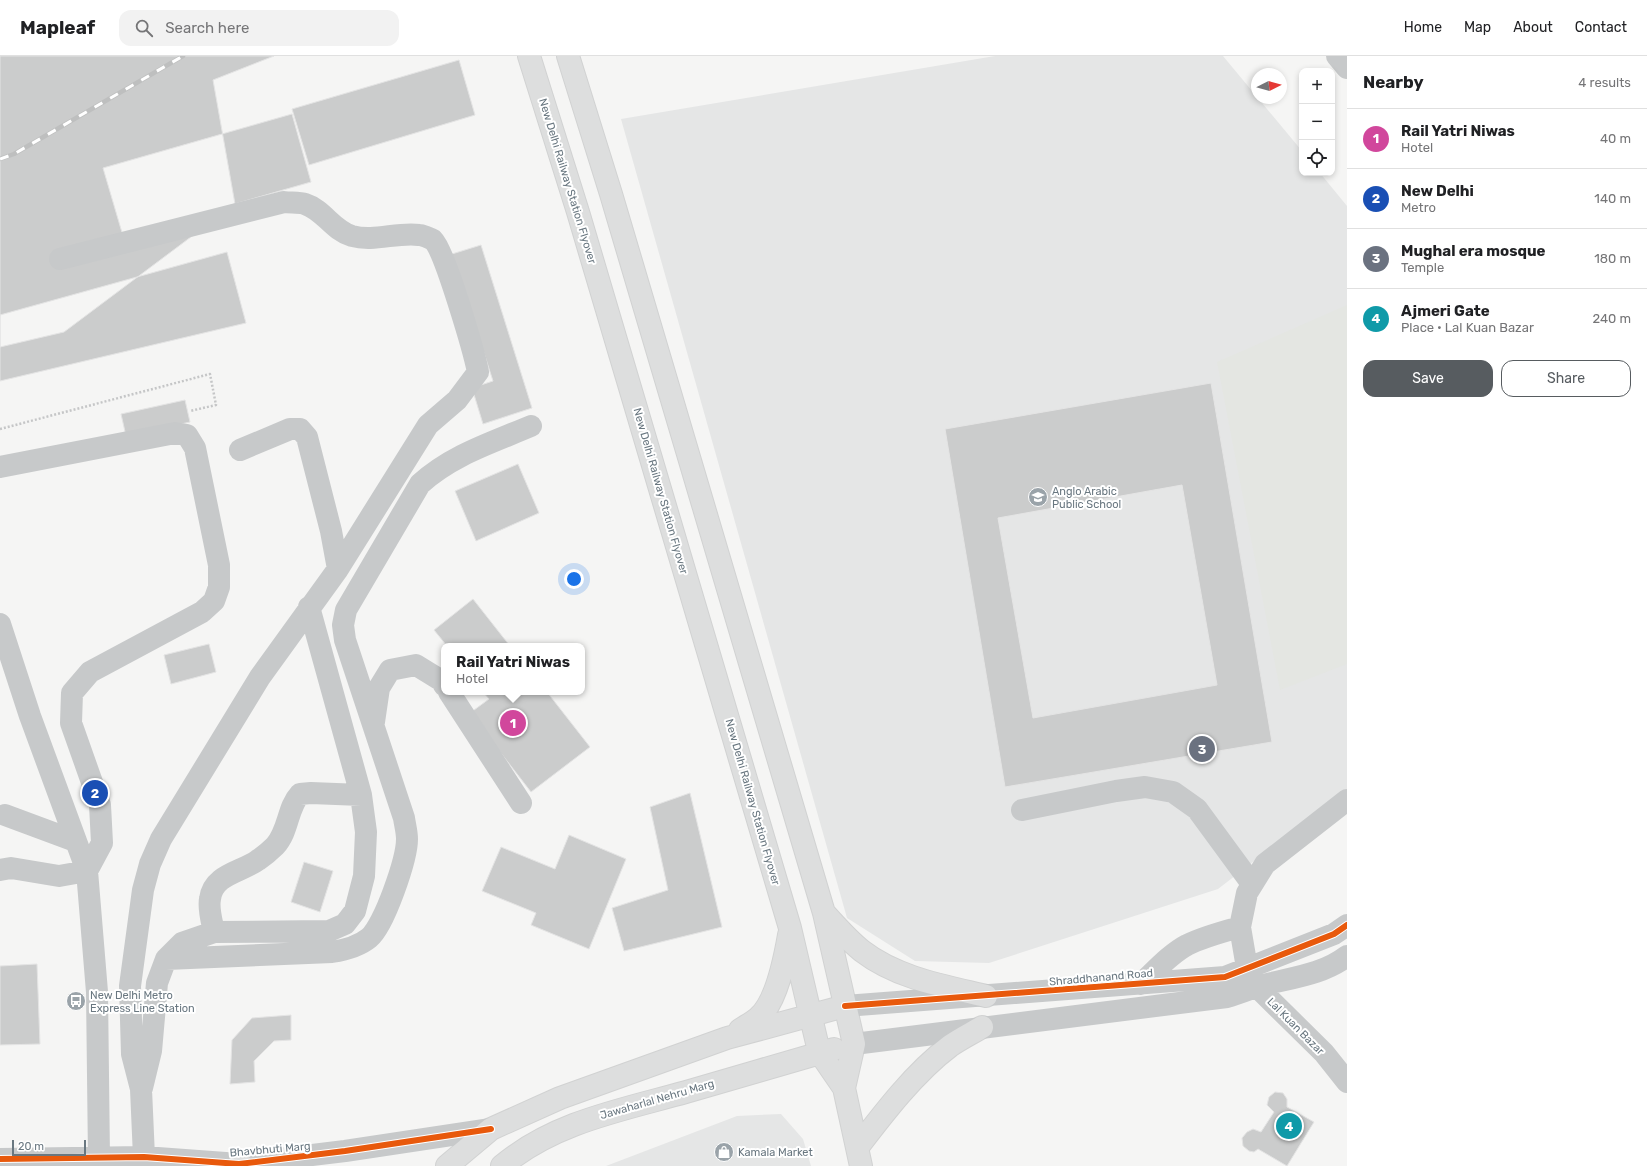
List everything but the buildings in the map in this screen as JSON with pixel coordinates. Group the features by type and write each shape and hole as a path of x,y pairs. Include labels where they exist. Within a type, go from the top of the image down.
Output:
{"main road":[{"name":"New Delhi Railway Station Flyover","path":"529,56 578,212 790,928 820,1053 844,1088"},
{"path":"568,56 611,194 824,913 854,1044 844,1088 859,1157"},
{"path":"824,913 849,940 875,960 923,981 986,996"},
{"path":"727,1038 760,1017 773,997 780,976 790,928"},
{"path":"447,1166 491,1129 560,1098 727,1038 845,1006"},
{"path":"859,1157 895,1101 922,1072 950,1046 982,1027"},
{"name":"Shraddhanand Road","path":"820,1053 854,1044"},
{"name":"Jawaharlal Nehru Marg","path":"502,1166 529,1146 550,1134 599,1115 820,1053"}],"street":[{"path":"1337,56 1347,68"},
{"path":"60,259 284,202 305,204 320,212 337,230 353,236 375,238 420,234 433,240 442,256 474,353 478,372 457,400 428,425 338,569 309,607 260,677 162,839 150,864 143,890 130,986 132,1054 141,1089 144,1157"},
{"path":"166,959 332,952 351,948 369,938 382,920 404,856 407,839 404,818 345,640 343,625 346,610 420,484 452,459 531,426"},
{"path":"240,450 290,429 300,429 307,437 331,531 338,569"},
{"path":"0,467 175,433 187,436 195,448 219,565 220,587 214,601 202,612 90,672 72,693 71,724 100,806 102,843 87,871"},
{"path":"141,1089 151,1052 157,983 166,959 182,943 214,932 328,931 345,924 355,911 364,876 366,832 361,794 309,607"},
{"path":"0,624 30,716 87,871 97,992 99,1158"},
{"path":"373,727 379,688 390,670 416,665 441,680"},
{"path":"451,695 521,803"},
{"path":"1022,810 1116,791 1145,787 1173,792 1197,809 1252,884"},
{"path":"214,932 210,898 216,884 232,872 258,861 276,845 288,824 294,800 300,794 311,792 361,794"},
{"path":"1252,978 1240,927 1247,893 1265,864 1347,800"},
{"path":"5,816 75,841"},
{"path":"0,870 11,868 58,876 87,871"},
{"name":"Shraddhanand Road","path":"854,1044 1227,997 1252,978 1334,934 1347,925"},
{"path":"1141,984 1164,962 1186,946 1211,935 1240,927"},
{"name":"Shraddhanand Road","path":"845,1006 1225,977 1252,978 1306,976 1339,962 1347,956"},
{"name":"Lal Kuan Bazar","path":"1252,978 1324,1054 1347,1082"},
{"name":"Bhavbhuti Marg","path":"0,1159 144,1157 240,1165 491,1129"}],"path":[{"path":"0,429 210,374 216,405 188,411"}],"shaded area":[{"name":"Anglo Arabic Public School","path":"995,56 1223,56 1251,90 1251,104 1263,104 1299,147 1299,176 1322,176 1347,206 1347,789 1218,889 989,963 915,961 847,918 621,119"},
{"path":"1347,305 1347,664 1280,690 1217,362"},
{"name":"Kamala Market","path":"781,1114 803,1139 811,1166 606,1166 737,1116"}],"railway":[{"path":"0,159 14,154 183,56"}],"cycle path":[{"path":"845,1006 1225,977 1334,934 1347,925"},
{"path":"0,1159 144,1157 239,1164 345,1151 491,1129"}],"place":[{"name":"Anglo Arabic Public School","path":"1038,497"},
{"name":"Rail Yatri Niwas","path":"513,723"},
{"name":"Mughal era mosque","path":"1202,749"},
{"name":"New Delhi","path":"95,793"},
{"name":"New Delhi Metro Express Line Station","path":"76,1001"},
{"name":"Ajmeri Gate","path":"1289,1126"},
{"name":"Kamala Market","path":"724,1152"}]}
